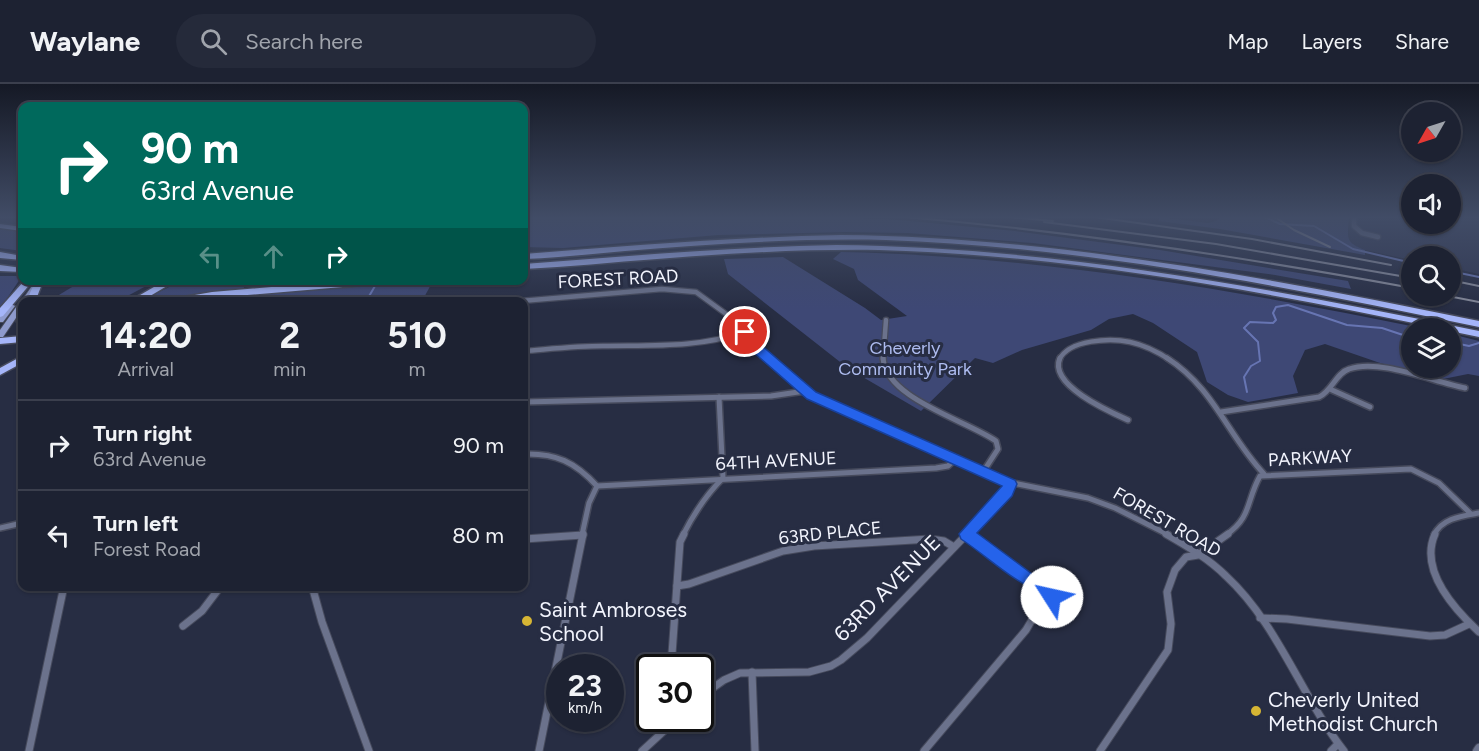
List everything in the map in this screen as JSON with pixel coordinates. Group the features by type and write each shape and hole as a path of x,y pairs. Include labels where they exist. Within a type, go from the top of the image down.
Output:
{"highway":[{"path":"528,257 632,248"},
{"path":"528,267 782,248"},
{"path":"882,248 975,253 1053,261 1327,304 1479,334"},
{"path":"1014,248 1081,255 1227,277 1479,324"},
{"path":"528,252 608,250"},
{"path":"0,254 18,257"},
{"path":"0,270 18,275"},
{"path":"0,314 20,285"},
{"path":"140,297 159,285"},
{"path":"137,297 163,285"},
{"path":"201,297 331,285"},
{"path":"0,341 18,339"},
{"path":"0,373 18,363"}],"main road":[{"path":"0,320 20,285"},
{"path":"0,335 18,311"}],"street":[{"name":"FOREST ROAD","path":"528,301 678,289 703,296 745,332 757,348 805,391 819,400 1010,484 1063,491 1098,501 1126,513 1198,555 1229,579 1260,618 1341,748"},
{"path":"886,320 887,331 882,346 882,356 889,377 911,395 982,431 996,441 998,448 983,472"},
{"path":"528,351 580,346 704,343 728,339 745,332"},
{"path":"1128,420 1107,410 1064,380 1058,366 1061,355 1074,346 1104,341 1123,341 1140,345 1183,369 1200,385 1221,412 1244,451 1263,474"},
{"path":"1221,412 1312,399 1332,390 1341,373 1364,367 1384,369 1448,386 1465,388"},
{"path":"1332,390 1370,407"},
{"path":"528,402 780,396 805,391"},
{"path":"672,654 677,565 682,534 708,493 723,478 719,397"},
{"path":"528,454 543,453 573,461 597,486 589,503 539,751"},
{"name":"64TH AVENUE","path":"597,486 936,468 948,465 954,460"},
{"name":"PARKWAY","path":"1100,751 1164,659 1172,634 1166,592 1167,582 1186,557 1198,555 1244,521 1254,483 1263,474 1416,469 1432,476 1470,513"},
{"name":"63RD AVENUE","path":"714,687 730,676 752,672 814,670 829,667 840,660 862,641 967,534 1007,492 1010,484"},
{"path":"1479,513 1470,513 1448,521 1436,529 1429,543 1429,552 1437,579 1450,601 1469,624 1479,632"},
{"path":"0,528 18,524"},
{"path":"924,751 1026,630 1036,613 1047,605 1052,597 1048,588 1029,581 967,534"},
{"path":"528,539 583,535"},
{"name":"63RD PLACE","path":"677,586 689,584 768,555 814,546 930,539 944,541 954,546"},
{"path":"1029,581 1036,613"},
{"path":"29,751 63,591"},
{"path":"183,626 201,611 217,591"},
{"path":"313,591 322,622 369,751"},
{"path":"1260,618 1430,636 1444,635 1469,624"},
{"path":"752,672 755,751"},
{"path":"642,751 663,732"},
{"path":"1331,751 1341,748"}],"shaded area":[{"path":"1360,248 1401,248 1401,258 1365,250"},
{"path":"1461,248 1479,248 1479,274 1461,270"}],"green space":[{"path":"1072,248 1160,250 1348,281 1351,289 1275,275"},
{"path":"1327,248 1362,248 1365,250 1365,255"},
{"name":"Cheverly Community Park","path":"841,252 987,260 1133,277 1277,300 1401,324 1401,368 1325,344 1305,350 1293,376 1298,393 1248,402 1228,395 1207,382 1197,352 1153,323 1133,314 1109,319 1091,330 1022,350 993,363 975,358 921,411 849,369 728,274 724,259 783,257 881,320 907,316 858,280 854,269 833,259"},
{"path":"0,276 18,276 18,282 0,309"},
{"path":"75,285 148,285 126,297 56,297"},
{"path":"380,285 431,285 424,297 261,297 262,294"},
{"path":"245,286 243,289 184,297 149,297 169,287"},
{"path":"1461,336 1479,341 1479,376 1461,375"}],"waterway":[{"path":"1352,248 1401,260"},
{"path":"1461,273 1479,277"},
{"path":"369,297 375,286"},
{"path":"1247,392 1244,377 1251,366 1260,361 1258,342 1244,328 1250,322 1273,323 1276,320 1273,313 1276,307 1288,305 1347,325 1382,328 1401,334"},
{"path":"1461,344 1469,346 1479,343"}],"railway":[{"path":"1173,248 1401,286"},
{"path":"1240,248 1401,276"},
{"path":"1301,248 1391,265"},
{"path":"1461,282 1479,286"},
{"path":"1461,299 1479,302"}],"place":[{"name":"Saint Ambroses School","path":"527,621"},
{"name":"Cheverly United Methodist Church","path":"1256,711"}],"route":[{"path":"745,332 757,348 789,374 811,396 1010,484 1007,492 967,534 1029,581 1048,588 1052,597"}]}
